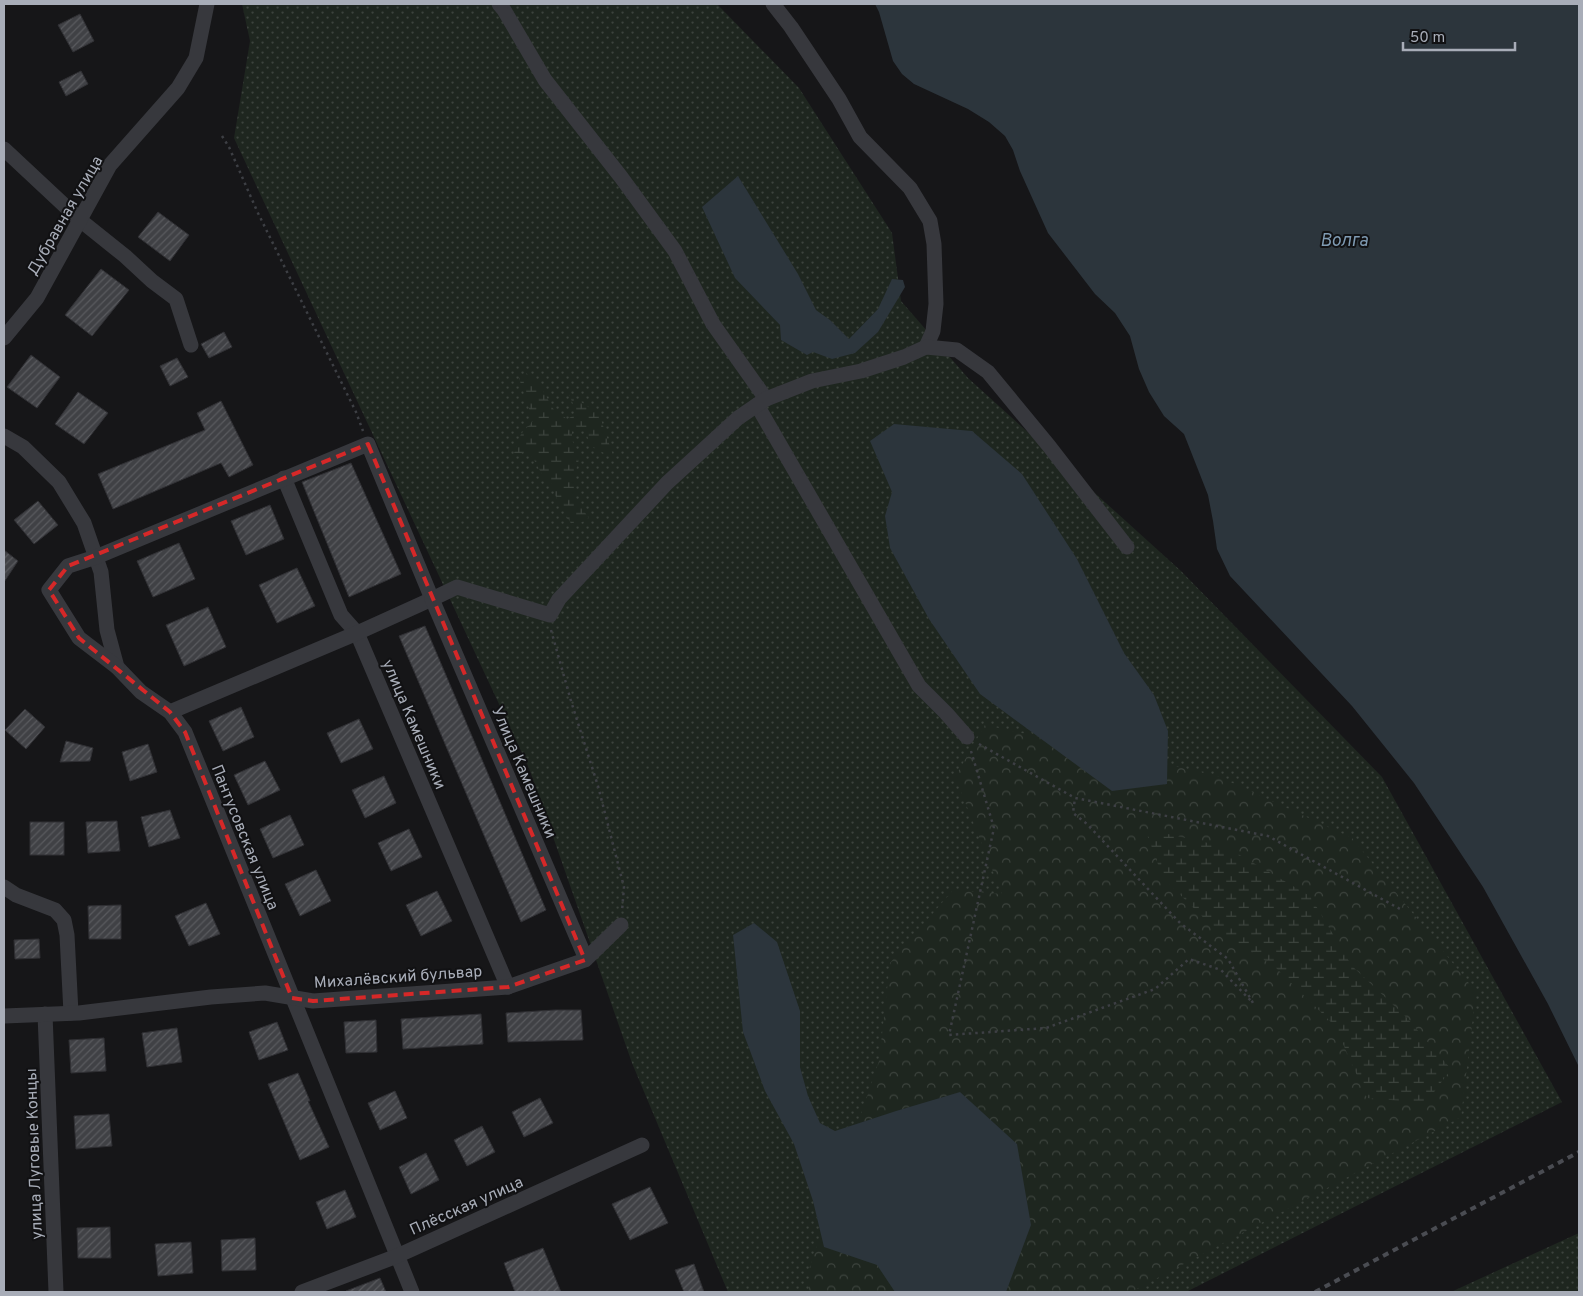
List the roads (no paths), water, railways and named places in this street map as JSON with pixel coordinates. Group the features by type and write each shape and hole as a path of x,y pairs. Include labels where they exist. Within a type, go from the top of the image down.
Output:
{"street":[{"name":"Дубравная улица","path":"4,338 37,298 110,165 178,88 196,58 207,4"},
{"path":"499,4 545,80 621,177 675,251 713,324 762,402 919,686 946,713 967,738"},
{"path":"773,4 791,27 839,99 860,137 910,188 930,221 934,244 936,304 933,331 926,348"},
{"path":"4,148 80,220 176,299 191,346"},
{"path":"170,712 357,633 457,587 550,615 559,599 666,483 738,418 762,402 812,381 861,371 926,348 957,350 988,372 1049,446 1127,547"},
{"name":"Пантусовская улица","path":"4,436 23,446 59,482 84,523 101,572 107,630 117,667 141,692 170,712 185,732 412,1292"},
{"name":"Улица Камешники","path":"284,478 368,444 586,959"},
{"path":"117,667 79,638 49,590 68,566 96,557 284,478"},
{"name":"улица Камешники","path":"284,478 341,615 357,633 508,987"},
{"path":"4,887 16,895 55,910 64,920 67,935 71,1013"},
{"name":"Михалёвский бульвар","path":"4,1016 71,1013 211,997 265,993 313,1001 508,987 586,959 620,925"},
{"name":"улица Луговые Концы","path":"45,1014 56,1292"},
{"name":"Плёсская улица","path":"302,1292 397,1256 642,1145"}],"water":[{"name":"Волга","path":"875,4 1579,4 1579,1067 1548,1004 1483,887 1414,783 1352,706 1230,576 1217,549 1208,495 1184,434 1164,416 1149,392 1139,369 1130,336 1115,313 1095,294 1048,233 1020,171 1013,150 1005,136 989,122 968,109 914,84 902,74 893,61"},
{"path":"738,176 798,274 816,310 830,320 849,339 878,309 892,279 903,280 905,287 878,332 855,353 832,359 813,352 807,355 781,340 780,325 735,278 702,207"},
{"path":"894,424 972,431 1022,474 1077,559 1124,653 1154,695 1168,731 1167,784 1112,791 980,694 929,619 890,548 885,516 892,492 870,441"},
{"path":"754,923 777,942 800,1011 800,1067 808,1096 820,1123 835,1131 960,1092 1017,1144 1031,1225 1006,1292 895,1292 877,1265 824,1247 813,1201 794,1144 765,1091 743,1032 733,935"}],"railway":[{"path":"1315,1292 1579,1152"}]}
